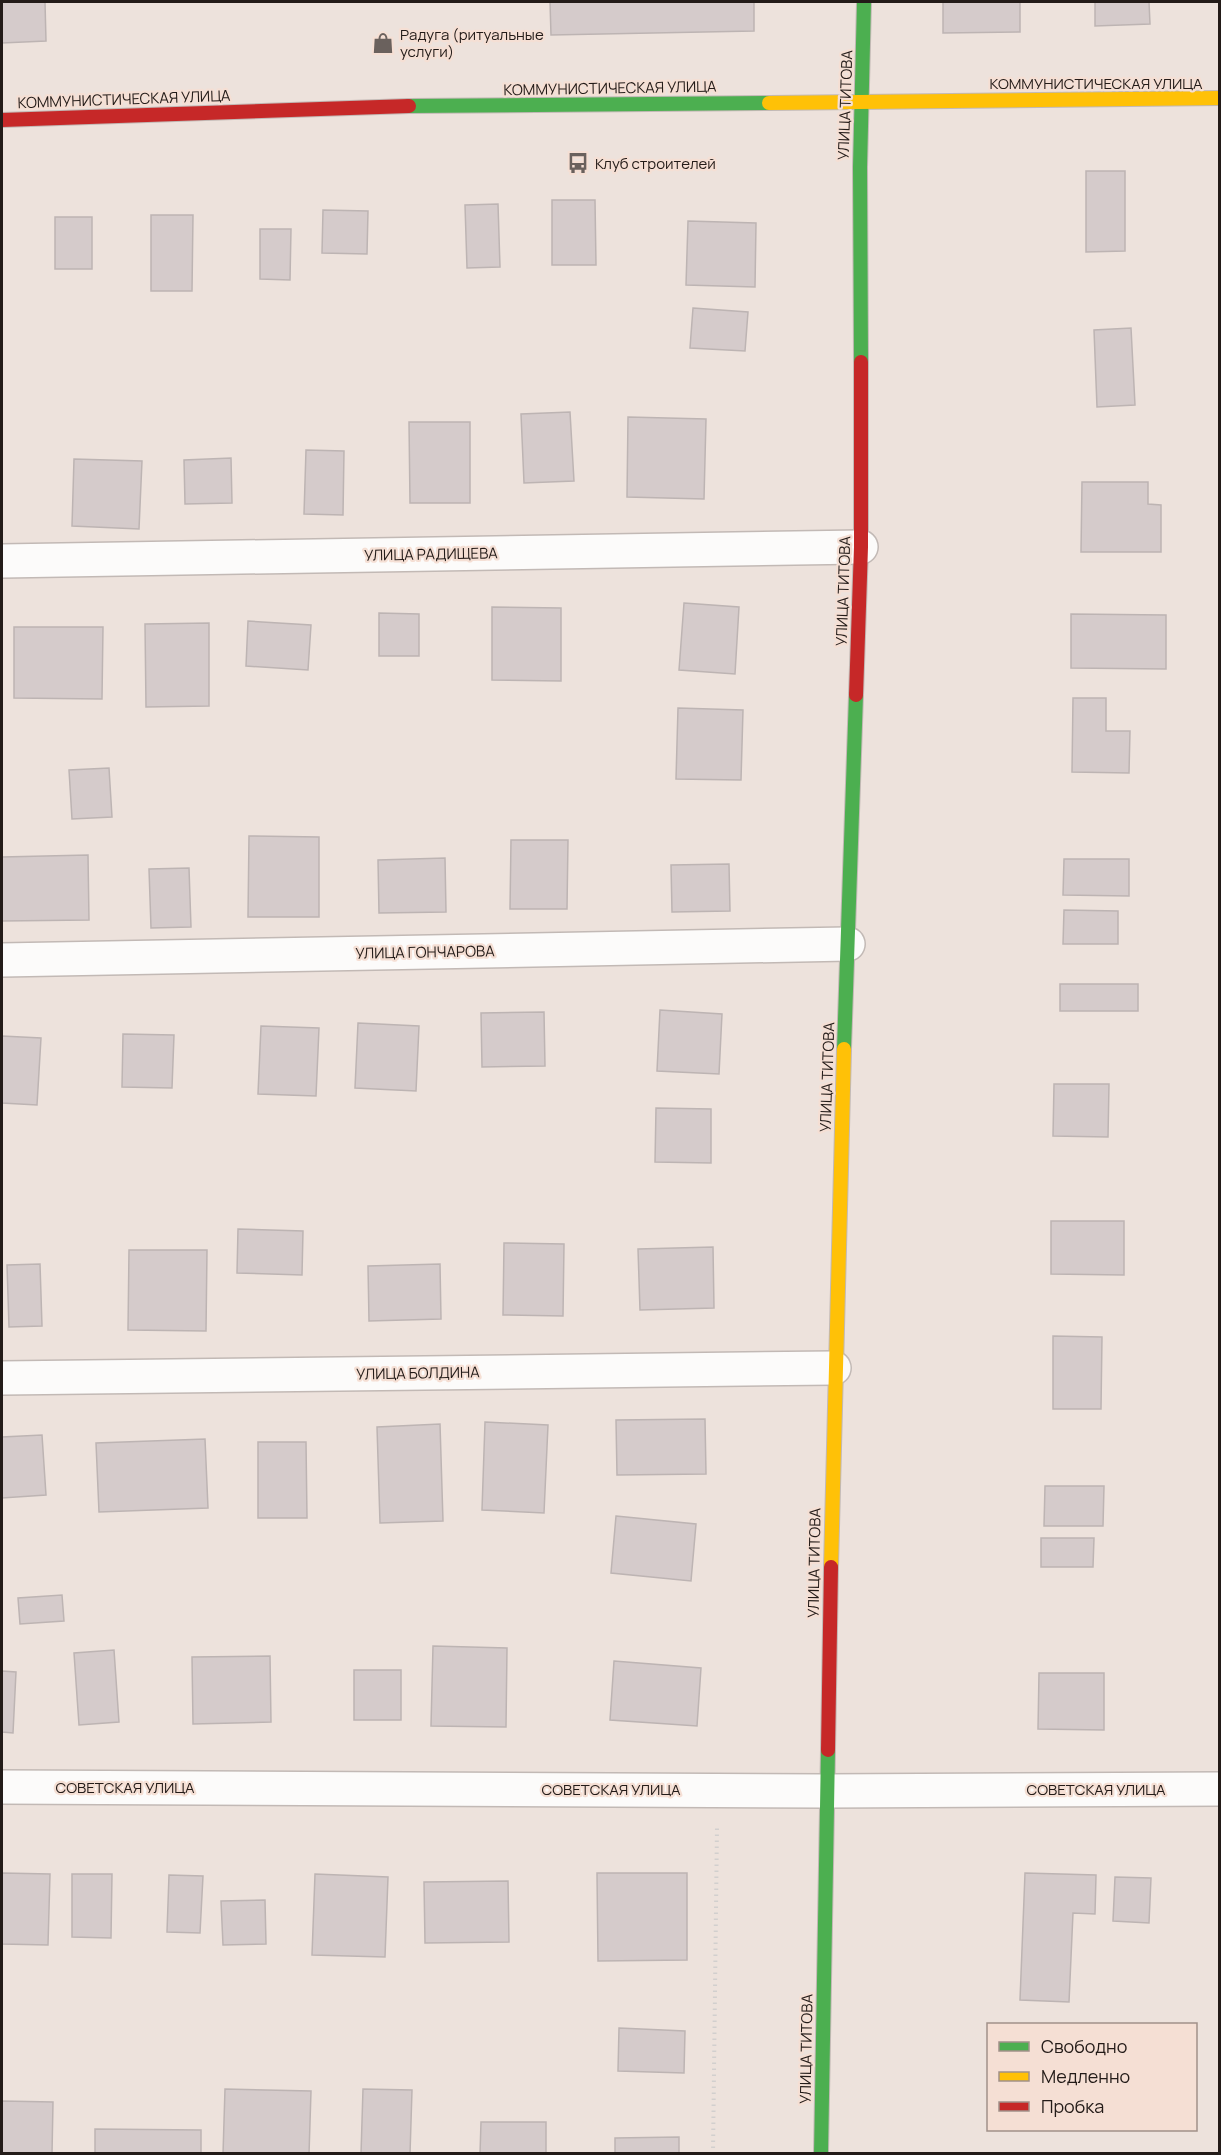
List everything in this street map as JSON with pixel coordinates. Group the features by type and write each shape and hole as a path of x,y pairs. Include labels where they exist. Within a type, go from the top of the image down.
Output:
{"main road":[{"name":"УЛИЦА ТИТОВА","path":"821,2154 834,1368 861,547 864,2"},
{"name":"КОММУНИСТИЧЕСКАЯ УЛИЦА","path":"2,120 354,107 1220,98"}],"street":[{"name":"УЛИЦА РАДИЩЕВА","path":"2,561 861,547"},
{"name":"УЛИЦА ГОНЧАРОВА","path":"2,960 848,944"},
{"name":"УЛИЦА БОЛДИНА","path":"2,1378 834,1368"},
{"name":"СОВЕТСКАЯ УЛИЦА","path":"2,1786 826,1791 1220,1789"}],"path":[{"path":"713,2154 718,1790"}],"building":[{"path":"2,2 45,2 46,41 2,43"},
{"path":"550,2 754,2 754,31 551,35"},
{"path":"943,2 1020,2 1020,32 943,33"},
{"path":"1095,2 1149,2 1150,24 1095,26"},
{"path":"1086,171 1125,171 1125,251 1086,252"},
{"path":"552,200 595,200 596,265 552,265"},
{"path":"498,204 500,267 467,268 465,205"},
{"path":"323,210 368,211 367,254 322,253"},
{"path":"151,215 193,215 192,291 151,291"},
{"path":"55,217 92,217 92,269 55,269"},
{"path":"688,221 756,223 755,287 686,285"},
{"path":"260,229 291,229 290,280 260,279"},
{"path":"693,308 748,312 745,351 690,348"},
{"path":"1131,328 1135,405 1097,407 1094,330"},
{"path":"570,412 574,481 524,483 521,414"},
{"path":"628,417 706,419 704,499 627,497"},
{"path":"409,422 470,422 470,503 410,503"},
{"path":"306,450 344,451 343,515 304,514"},
{"path":"231,458 232,503 185,504 184,460"},
{"path":"74,459 142,461 139,529 72,526"},
{"path":"1082,482 1148,482 1148,504 1161,505 1161,552 1081,552"},
{"path":"684,603 739,607 735,674 679,670"},
{"path":"492,607 561,608 561,681 492,680"},
{"path":"379,613 419,614 419,656 379,656"},
{"path":"1071,614 1166,615 1166,669 1071,668"},
{"path":"248,621 311,625 308,670 246,666"},
{"path":"209,623 209,706 146,707 145,624"},
{"path":"14,627 103,627 102,699 14,698"},
{"path":"1073,698 1106,698 1106,731 1130,731 1129,773 1072,772"},
{"path":"678,708 743,710 741,780 676,779"},
{"path":"109,768 112,817 72,819 69,770"},
{"path":"249,836 319,837 319,917 248,917"},
{"path":"511,840 568,840 567,909 510,909"},
{"path":"88,855 89,920 2,921 2,857"},
{"path":"445,858 446,912 379,913 378,860"},
{"path":"1064,859 1129,859 1129,896 1063,895"},
{"path":"729,864 730,911 672,912 671,865"},
{"path":"189,868 191,927 151,928 149,869"},
{"path":"1064,910 1118,911 1118,944 1063,944"},
{"path":"1060,984 1138,984 1138,1011 1060,1011"},
{"path":"660,1010 722,1014 719,1074 657,1071"},
{"path":"544,1012 545,1066 482,1067 481,1013"},
{"path":"358,1023 419,1026 416,1091 355,1088"},
{"path":"261,1026 319,1028 316,1096 258,1094"},
{"path":"123,1034 174,1035 172,1088 122,1087"},
{"path":"2,1036 41,1038 37,1105 2,1103"},
{"path":"1054,1084 1109,1084 1108,1137 1053,1136"},
{"path":"656,1108 711,1109 711,1163 655,1162"},
{"path":"1051,1221 1124,1221 1124,1275 1051,1274"},
{"path":"238,1229 303,1231 302,1275 237,1273"},
{"path":"504,1243 564,1244 563,1316 503,1315"},
{"path":"713,1247 714,1308 640,1310 638,1249"},
{"path":"129,1250 207,1250 206,1331 128,1330"},
{"path":"40,1264 42,1326 9,1327 7,1265"},
{"path":"440,1264 441,1319 369,1321 368,1266"},
{"path":"1053,1336 1102,1337 1101,1409 1053,1409"},
{"path":"705,1419 706,1474 617,1475 616,1420"},
{"path":"485,1422 548,1425 544,1513 482,1510"},
{"path":"440,1424 443,1521 380,1523 377,1427"},
{"path":"42,1435 46,1495 2,1498 2,1437"},
{"path":"205,1439 208,1508 99,1512 96,1443"},
{"path":"258,1442 306,1442 307,1518 258,1518"},
{"path":"1045,1486 1104,1486 1103,1526 1044,1526"},
{"path":"616,1516 696,1524 691,1581 611,1573"},
{"path":"1041,1538 1094,1538 1093,1567 1041,1567"},
{"path":"62,1595 64,1621 20,1624 18,1598"},
{"path":"433,1646 507,1648 506,1727 431,1726"},
{"path":"114,1650 119,1722 79,1725 74,1653"},
{"path":"270,1656 271,1722 193,1724 192,1657"},
{"path":"614,1661 701,1668 697,1726 610,1720"},
{"path":"354,1670 401,1670 401,1720 354,1720"},
{"path":"2,1671 16,1672 13,1733 2,1732"},
{"path":"1039,1673 1104,1673 1104,1730 1038,1729"},
{"path":"2,1873 50,1874 48,1945 2,1944"},
{"path":"597,1873 687,1873 687,1960 598,1961"},
{"path":"1025,1873 1096,1875 1095,1914 1073,1913 1069,2002 1020,2000"},
{"path":"72,1874 112,1874 111,1938 72,1937"},
{"path":"315,1874 388,1877 385,1957 312,1955"},
{"path":"169,1875 203,1876 200,1933 167,1932"},
{"path":"1115,1877 1151,1878 1149,1923 1113,1921"},
{"path":"508,1881 509,1942 425,1943 424,1882"},
{"path":"265,1900 266,1944 223,1945 221,1901"},
{"path":"619,2028 685,2031 684,2073 618,2071"},
{"path":"225,2089 311,2091 309,2154 223,2154"},
{"path":"363,2089 412,2090 410,2154 361,2154"},
{"path":"2,2101 53,2102 52,2154 2,2154"},
{"path":"481,2122 546,2122 546,2154 480,2154"},
{"path":"95,2129 201,2130 201,2154 95,2154"},
{"path":"679,2137 679,2154 615,2154 615,2138"}],"traffic: fast":[{"path":"861,362 860,167 864,2"},
{"path":"409,106 769,103"},
{"path":"844,1049 856,695"},
{"path":"821,2154 828,1750"}],"traffic: slow":[{"path":"769,103 1220,98"},
{"path":"831,1567 844,1049"}],"traffic: jam":[{"path":"2,120 409,106"},
{"path":"856,695 861,547 861,362"},
{"path":"828,1750 831,1567"}],"place":[{"name":"Радуга (ритуальные услуги)","path":"383,43"},
{"name":"Клуб строителей","path":"578,163"}]}
